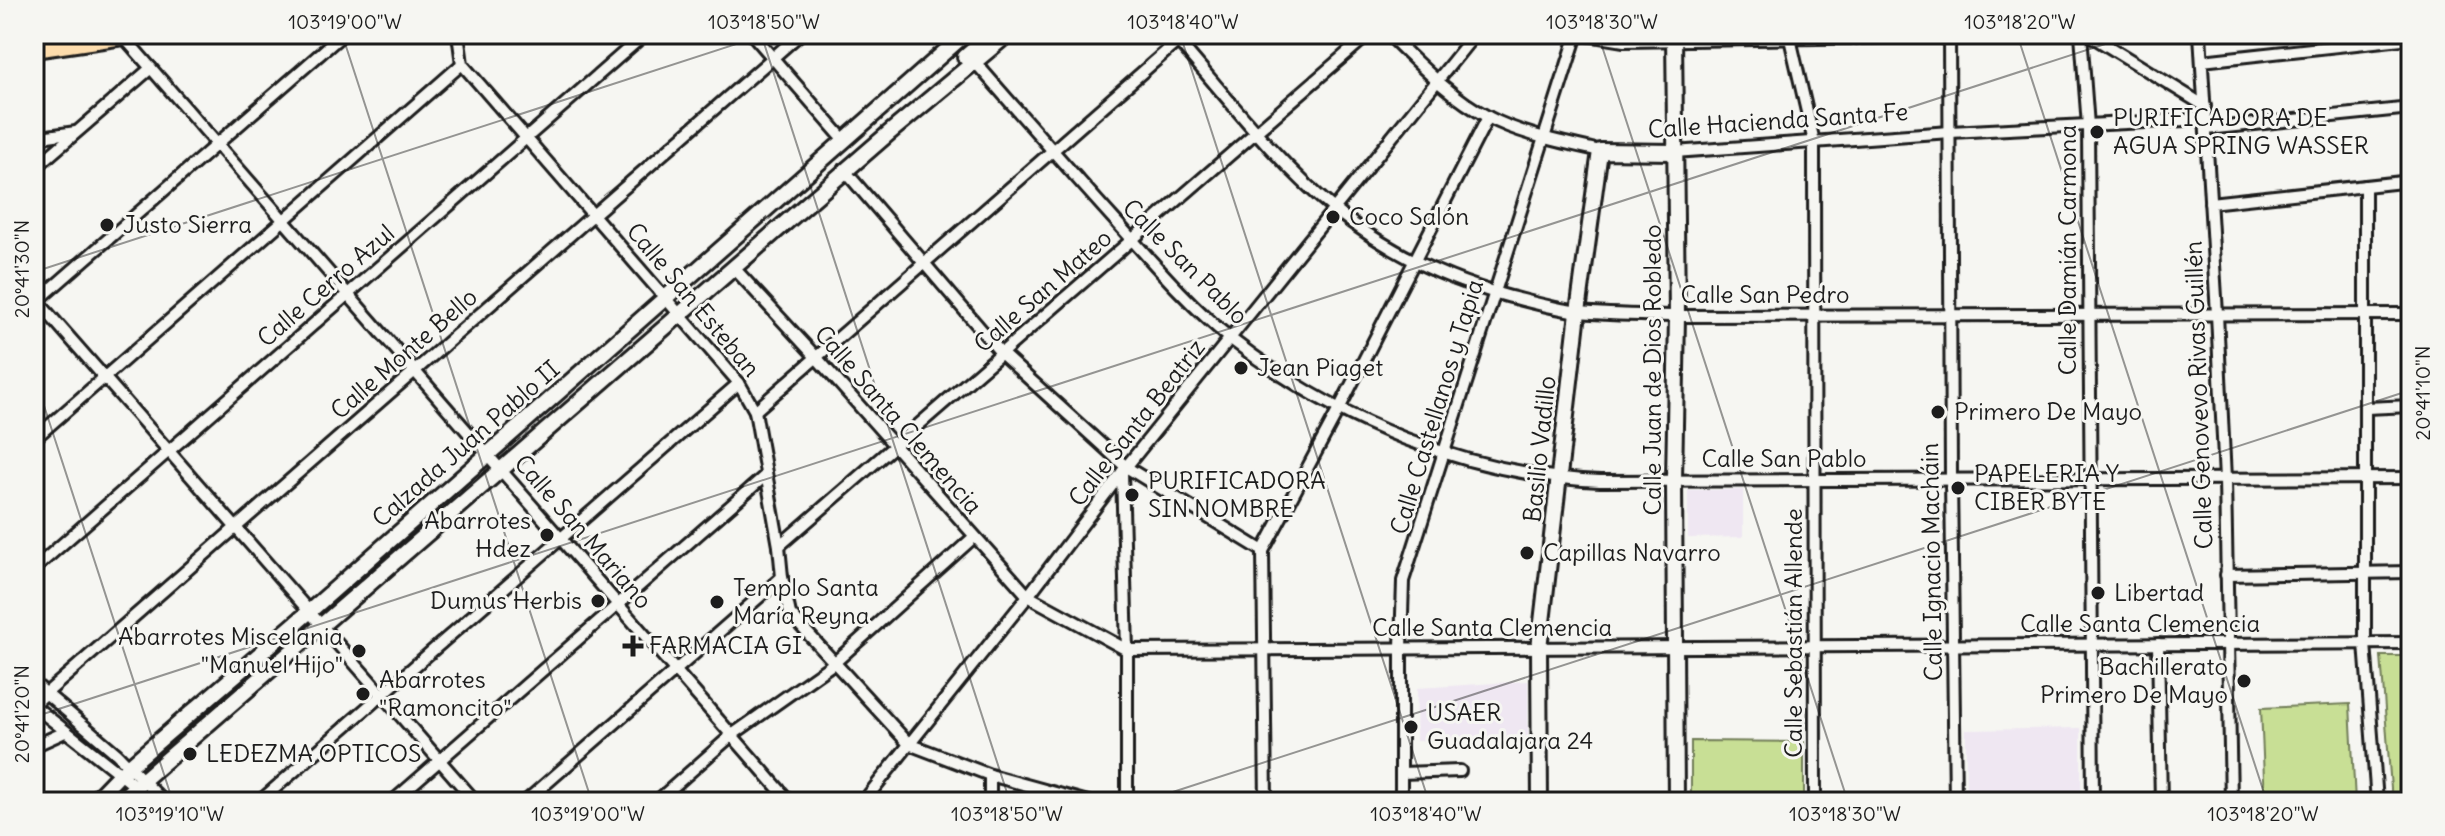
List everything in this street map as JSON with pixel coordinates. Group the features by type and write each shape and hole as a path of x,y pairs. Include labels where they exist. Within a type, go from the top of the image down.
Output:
{"main road":[{"name":"Calzada Juan Pablo II","path":"93,802 125,770 965,34"},
{"name":"Calzada Juan Pablo II","path":"889,133 904,110 977,34"},
{"name":"Calzada Juan Pablo II","path":"869,119 898,102 992,34"},
{"name":"Calzada Juan Pablo II","path":"118,802 889,133 1008,34"},
{"path":"34,49 130,35"},
{"name":"Calle Juan de Dios Robledo","path":"1674,37 1676,802"},
{"name":"Calle Hacienda Santa Fe","path":"1600,151 1674,152"},
{"name":"Basilio Vadillo","path":"1540,802 1539,648 1600,151"}],"street":[{"path":"343,34 35,301 476,802"},
{"path":"34,439 462,64 458,34"},
{"name":"Calle Cerro Azul","path":"34,569 645,34"},
{"path":"752,34 844,140"},
{"name":"Calle Monte Bello","path":"34,705 800,34"},
{"path":"755,411 1052,151 1175,37 1193,34"},
{"name":"Calle San Mateo","path":"779,546 1369,34"},
{"name":"Calle Hacienda Santa Fe","path":"1388,34 1436,81 1488,117 1543,138 1600,151"},
{"name":"Calle Santa Beatriz","path":"863,802 1229,338 1475,34"},
{"path":"1579,34 1624,41 1674,37 1949,35"},
{"name":"Calle Castellanos y Tapia","path":"1401,802 1403,581 1543,138 1579,34"},
{"name":"Calle Damián Carmona","path":"2081,34 2088,126 2093,802"},
{"path":"2088,34 2205,106"},
{"name":"Calle Genovevo Rivas Guillén","path":"2200,34 2225,479 2231,802"},
{"name":"Calle San Mariano","path":"130,35 151,68 789,801"},
{"name":"Calle Ignacio Macháin","path":"1949,35 1955,802"},
{"name":"Calle Sebastián Allende","path":"1789,36 1814,142 1815,802"},
{"name":"Calle San Pedro","path":"1175,37 1294,171 1334,208 1375,238 1414,261 1453,278 1494,292 1578,312 1677,316 2411,314"},
{"path":"2202,61 2411,38"},
{"name":"Calle San Pablo","path":"975,62 1132,240 1179,291 1229,338 1282,376 1339,409 1444,453 1559,478 1600,481 2411,478"},
{"name":"Calle San Esteban","path":"462,64 739,383 755,411 790,614 909,744 990,775 1088,802"},
{"path":"34,169 151,68"},
{"name":"Calle Hacienda Santa Fe","path":"1674,152 1950,132 2206,124 2411,108"},
{"path":"1266,802 1263,551 1488,117"},
{"path":"34,138 78,131"},
{"path":"846,172 1002,354 1124,470 1263,551"},
{"path":"2210,203 2411,181"},
{"path":"2365,186 2365,643 2377,802"},
{"name":"Calle Santa Clemencia","path":"734,268 1028,596 1127,650 2411,643"},
{"path":"259,802 739,383"},
{"path":"2366,408 2411,406"},
{"path":"1124,470 1127,802"},
{"path":"392,802 766,475"},
{"path":"656,802 732,735 834,663 974,537"},
{"path":"2226,575 2411,572"},
{"path":"525,802 782,577"},
{"path":"2158,644 2161,802"},
{"path":"34,683 160,799"},
{"path":"34,705 65,732 125,770"},
{"path":"34,746 65,732"},
{"path":"1401,773 1460,771"},
{"path":"990,775 990,802"}],"shaded area":[{"path":"1688,490 1743,490 1743,537 1688,538"},
{"path":"1528,681 1528,736 1416,741 1417,688"},
{"path":"2081,728 2081,802 1966,802 1966,730"}],"green space":[{"path":"2381,656 2411,656 2411,802 2392,802"},
{"path":"2350,704 2355,802 2265,802 2261,708"},
{"path":"1691,741 1804,742 1804,802 1691,802"}],"place":[{"name":"PURIFICADORA DE AGUA SPRING WASSER","path":"2097,132"},
{"name":"Coco Salón","path":"1333,217"},
{"name":"Justo Sierra","path":"107,225"},
{"name":"Jean Piaget","path":"1241,368"},
{"name":"Primero De Mayo","path":"1938,412"},
{"name":"PAPELERIA Y CIBER BYTE","path":"1958,488"},
{"name":"PURIFICADORA SIN NOMBRE","path":"1132,495"},
{"name":"Abarrotes Hdez","path":"547,535"},
{"name":"Capillas Navarro","path":"1527,553"},
{"name":"Libertad","path":"2098,593"},
{"name":"Dumus Herbis","path":"598,601"},
{"name":"Templo Santa María Reyna","path":"717,602"},
{"name":"FARMACIA GI","path":"633,646"},
{"name":"Abarrotes Miscelania \"Manuel Hijo\"","path":"359,651"},
{"name":"Bachillerato Primero De Mayo","path":"2244,681"},
{"name":"Abarrotes \"Ramoncito\"","path":"363,694"},
{"name":"USAER Guadalajara 24","path":"1411,727"},
{"name":"LEDEZMA OPTICOS","path":"190,754"}]}
